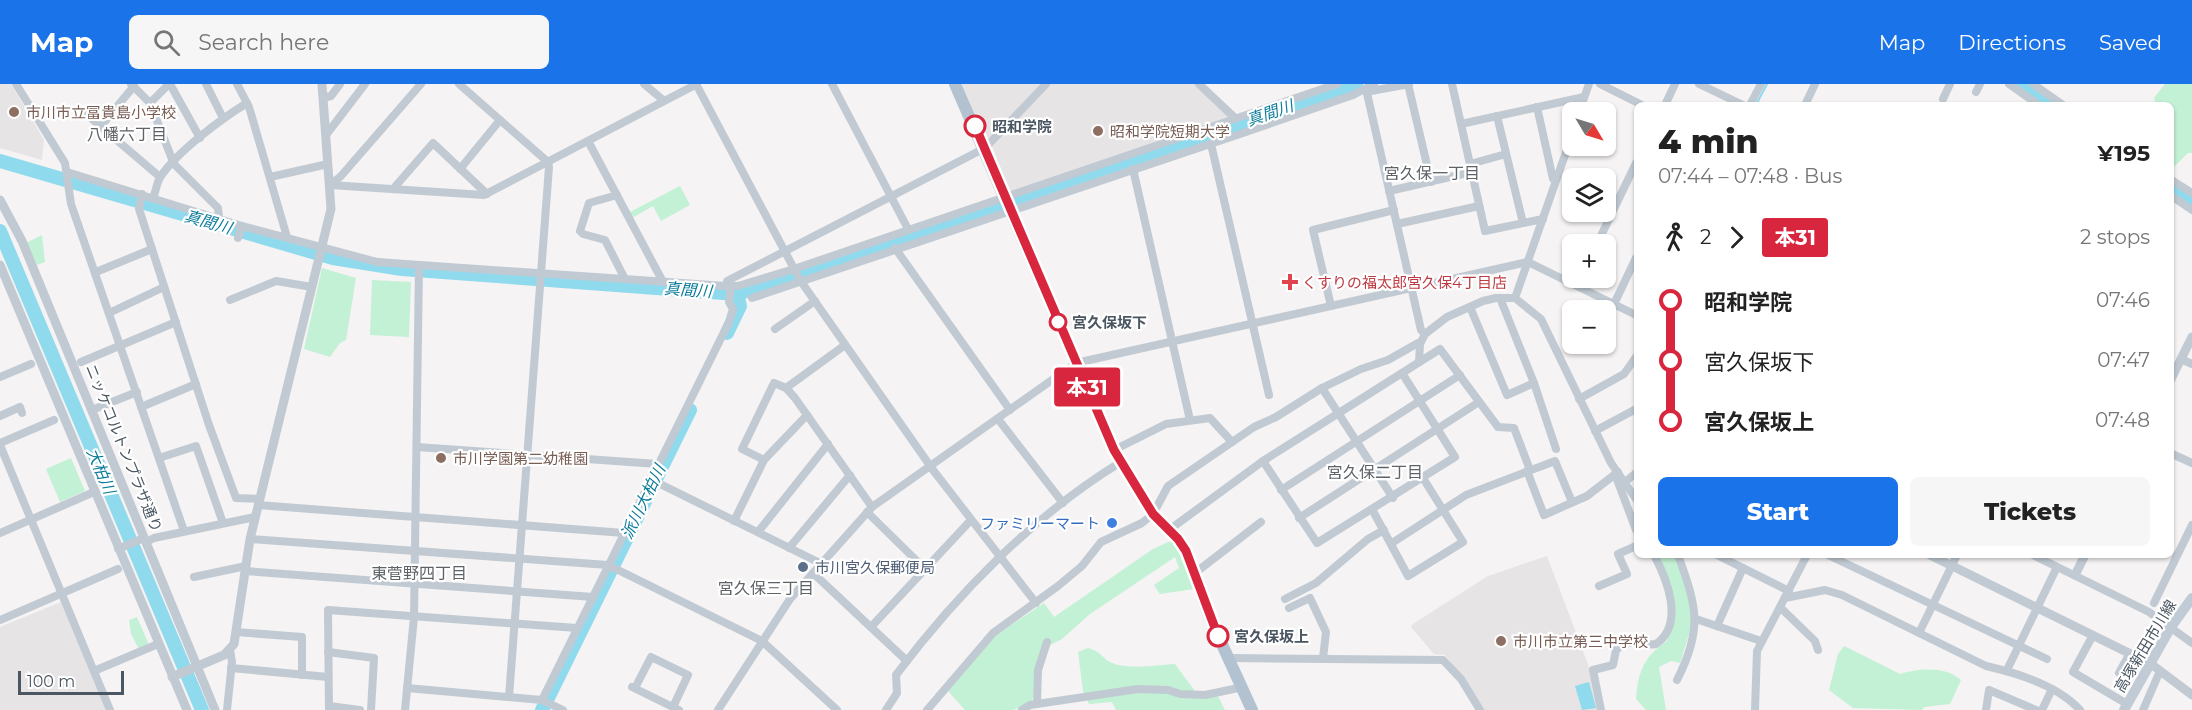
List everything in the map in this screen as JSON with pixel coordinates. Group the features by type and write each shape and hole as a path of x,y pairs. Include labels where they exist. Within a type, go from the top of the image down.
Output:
{"main road":[{"path":"956,84 1114,450 1153,514 1182,544 1195,573 1210,618 1252,710"},
{"name":"高塚新田市川線","path":"2126,707 2156,667 2171,627 2192,598"}],"street":[{"path":"16,84 65,164 71,204 184,531"},
{"path":"150,103 170,84 200,138"},
{"path":"206,84 224,118"},
{"path":"237,84 247,103 287,237"},
{"path":"227,710 231,668 230,650 236,632 250,539 331,209 322,84"},
{"path":"323,98 331,96 340,84"},
{"path":"326,135 365,84"},
{"path":"330,185 421,84"},
{"path":"459,84 548,162"},
{"path":"645,84 663,100"},
{"path":"330,185 487,194 697,84 800,280 930,466 1036,603"},
{"path":"832,84 908,229"},
{"path":"546,702 577,628 729,322 733,309 729,303 727,281 985,148 1046,84"},
{"path":"1199,84 1235,118"},
{"path":"752,298 894,248 1235,118 1337,84"},
{"path":"67,172 242,226 354,257 419,265 729,287 794,269 908,229 1133,170 1366,89 1374,84"},
{"path":"1366,89 1371,91 1408,84 1431,182"},
{"path":"1452,84 1485,231 1543,219"},
{"path":"1583,102 1589,84"},
{"path":"1600,84 1636,102"},
{"path":"1668,102 1675,84"},
{"path":"1699,84 1737,102"},
{"path":"1752,102 1761,84"},
{"path":"1806,102 1815,84"},
{"path":"1943,99 1950,84"},
{"path":"1976,92 1980,84"},
{"path":"2009,84 2033,102"},
{"path":"2033,84 2059,102"},
{"path":"101,126 133,85 150,103 174,164 218,208 219,218"},
{"path":"1366,89 1421,330 1425,334"},
{"path":"1461,124 1537,106 1584,98"},
{"path":"153,198 160,177 200,138 247,103"},
{"path":"1537,106 1553,178 1556,180"},
{"path":"85,113 160,177"},
{"path":"1497,116 1522,223"},
{"path":"460,169 500,120"},
{"path":"588,141 663,282"},
{"path":"393,189 432,143 487,194"},
{"path":"1211,144 1269,395"},
{"path":"1389,191 1431,182 1506,154"},
{"path":"1515,298 1565,156"},
{"path":"509,697 548,162"},
{"path":"270,177 328,165"},
{"path":"1602,234 1634,167"},
{"path":"1133,170 1190,420"},
{"path":"2174,182 2192,194"},
{"path":"142,194 139,208 236,498 415,517 624,533"},
{"path":"617,195 589,203 580,231 583,234 605,240 625,279"},
{"path":"2174,198 2192,210"},
{"name":"ニッケコルトンプラザ通り","path":"0,200 22,241 195,667 215,710"},
{"path":"1397,224 1479,206"},
{"path":"1331,306 1313,230 1394,210"},
{"path":"238,238 242,226"},
{"path":"894,248 1010,410"},
{"path":"96,272 152,249"},
{"path":"718,710 790,599 869,510 1076,363 1528,262 1562,279"},
{"path":"1616,300 1634,262"},
{"path":"0,265 158,644 175,676 187,710"},
{"path":"405,710 414,616 419,265"},
{"path":"230,300 276,280 312,287"},
{"path":"109,313 164,287"},
{"path":"1581,288 1606,300"},
{"path":"1500,298 1534,383 1556,449"},
{"path":"1419,362 1420,344 1425,334 1447,317 1500,298 1515,298 1541,319 1616,473 1634,524"},
{"path":"775,329 814,301"},
{"path":"1616,305 1634,314"},
{"path":"1470,307 1507,396 1534,383"},
{"path":"81,362 176,322"},
{"path":"2192,337 2176,362 2192,363"},
{"path":"927,710 993,633 1015,615 1036,603 1082,566 1101,542 1142,523 1153,514 1168,486 1232,442 1322,388 1420,344"},
{"path":"786,388 845,345"},
{"path":"1169,530 1263,461 1440,349 1498,427 1514,428 1544,515 1587,496 1616,473"},
{"path":"0,377 31,364"},
{"path":"1579,399 1609,384 1634,364"},
{"path":"1263,461 1317,543 1393,498 1455,457 1402,373"},
{"path":"1281,490 1460,375"},
{"path":"764,460 742,449 774,383 786,388 807,415 850,475 869,510 925,569"},
{"path":"141,407 196,384"},
{"path":"1322,388 1393,498"},
{"path":"92,410 137,392"},
{"path":"1299,518 1479,402"},
{"path":"0,416 20,407 22,413"},
{"path":"1595,431 1634,410"},
{"path":"734,521 764,460 807,415"},
{"path":"1114,450 1166,424 1210,418 1232,442"},
{"path":"998,419 1063,503"},
{"path":"54,420 0,444 110,710"},
{"path":"758,532 828,444"},
{"path":"159,458 196,446 223,523"},
{"path":"417,447 658,464"},
{"path":"2174,455 2192,463"},
{"path":"1392,543 1466,495 1555,461 1572,502"},
{"path":"886,710 897,693 896,675 999,558 1091,480 1121,462"},
{"path":"1616,473 1634,496"},
{"path":"789,548 850,475"},
{"path":"1625,482 1634,475"},
{"path":"1372,511 1392,543 1408,576 1464,542 1423,478"},
{"path":"650,479 822,564"},
{"path":"0,533 94,492"},
{"path":"118,549 145,540 255,517"},
{"path":"871,627 971,520"},
{"path":"1195,573 1261,522"},
{"path":"2154,603 2192,525"},
{"path":"1285,599 1316,583 1368,539 1384,530"},
{"path":"250,539 608,565 762,641 837,710"},
{"path":"1599,586 1627,574 1618,554 1634,547"},
{"path":"1601,710 1593,670 1613,666 1616,650 1624,644 1633,641 1656,644 1668,629 1671,620 1670,597 1663,573 1656,558"},
{"path":"1677,680 1690,653 1696,619 1679,558"},
{"path":"1723,558 1787,595 1825,590 1842,595 1986,666 2007,670 2052,689 2080,710"},
{"path":"1755,710 1757,651 1806,558"},
{"path":"1834,558 2047,660"},
{"path":"1936,558 2130,653 2156,667 2192,695"},
{"path":"1919,633 1956,558"},
{"path":"2039,558 2149,612 2192,643"},
{"path":"2075,575 2084,558"},
{"path":"2007,670 2057,567"},
{"path":"1717,626 1743,568"},
{"path":"0,620 118,569"},
{"path":"194,578 246,569 593,597"},
{"path":"813,573 907,661"},
{"path":"1289,608 1310,598 1326,632 1323,658"},
{"path":"1780,607 1815,641 1818,650"},
{"path":"360,710 329,708 328,610 577,628"},
{"path":"1696,619 1761,641"},
{"path":"236,632 302,637 303,675"},
{"path":"2093,634 2073,672 2126,707"},
{"path":"1037,704 1038,670 1047,642"},
{"path":"94,671 158,644"},
{"path":"175,676 230,650"},
{"path":"328,652 374,658 370,710"},
{"path":"2119,673 2130,653"},
{"path":"651,657 688,675 676,709 634,688 651,657"},
{"path":"1229,658 1443,660 1461,679 1480,710"},
{"path":"2143,710 2156,667"},
{"path":"231,668 328,677"},
{"path":"1022,710 1037,704 1138,689 1205,695 1243,687"},
{"path":"407,688 546,702 563,710"},
{"path":"2042,710 2052,689"},
{"path":"1986,710 1989,690 2036,710"}],"shaded area":[{"name":"市川市立冨貴島小学校","path":"0,84 11,84 44,140 42,160 0,148"},
{"path":"962,84 1042,84 986,141"},
{"name":"昭和学院短期大学","path":"1049,84 1196,84 1231,117 1010,192 991,144"},
{"name":"市川市立第三中学校","path":"1547,556 1589,667 1599,710 1484,710 1464,678 1445,655 1434,654 1411,627 1488,576"},
{"path":"61,602 106,710 0,710 0,627"}],"green space":[{"path":"2165,84 2192,84 2192,153 2188,153 2174,167 2174,102 2155,102 2154,98"},
{"path":"680,186 690,205 661,221 653,206 632,218 630,212"},
{"path":"42,235 45,262 37,265 26,243"},
{"path":"322,268 356,278 346,340 340,343 330,357 304,349"},
{"path":"372,280 411,282 409,337 370,335"},
{"path":"71,458 85,491 60,502 46,469"},
{"path":"1173,540 1184,560 1194,589 1160,594 1154,585 1179,568 1175,557 1090,614 1062,639 1042,649 1032,702 1013,710 965,710 948,691 990,639 1044,603 1054,617 1153,549"},
{"path":"1658,558 1677,558 1692,612 1691,628 1680,663 1671,661 1659,667 1666,710 1646,710 1636,699 1640,673 1652,653 1667,641 1674,612"},
{"path":"137,617 149,645 139,649 131,634 129,620"},
{"path":"1844,646 1900,674 1915,670 1940,670 1955,675 1961,680 1950,704 1924,707 1922,710 1853,708 1829,690 1838,654"},
{"path":"1088,648 1119,665 1175,664 1200,698 1218,696 1225,710 1116,710 1112,702 1089,704 1083,691 1078,652"}],"water":[{"path":"1589,682 1596,708 1582,710 1575,686"}],"waterway":[{"name":"真間川","path":"0,161 333,258 402,269 737,294 1356,84"},
{"path":"1758,102 1767,84"},
{"path":"2021,84 2047,102"},
{"path":"2174,191 2192,203"},
{"name":"大柏川","path":"0,231 202,710"},
{"name":"派川大柏川","path":"727,333 740,306 737,294"},
{"name":"派川大柏川","path":"542,710 690,410"}],"bus line":[{"name":"本31","path":"975,126 1018,231 1114,450 1153,514 1178,539 1186,551 1218,636"}],"place":[{"name":"市川市立冨貴島小学校","path":"14,112"},
{"name":"昭和学院","path":"975,126"},
{"name":"昭和学院短期大学","path":"1098,131"},
{"name":"くすりの福太郎宮久保4丁目店","path":"1290,282"},
{"name":"宮久保坂下","path":"1058,322"},
{"name":"市川学園第二幼稚園","path":"441,458"},
{"name":"ファミリーマート","path":"1112,523"},
{"name":"市川宮久保郵便局","path":"803,567"},
{"name":"宮久保坂上","path":"1218,636"},
{"name":"市川市立第三中学校","path":"1501,641"}],"district":[{"name":"八幡六丁目","path":"127,134"},
{"name":"宮久保一丁目","path":"1432,173"},
{"name":"宮久保二丁目","path":"1375,472"},
{"name":"東菅野四丁目","path":"419,573"},
{"name":"宮久保三丁目","path":"766,588"}]}
